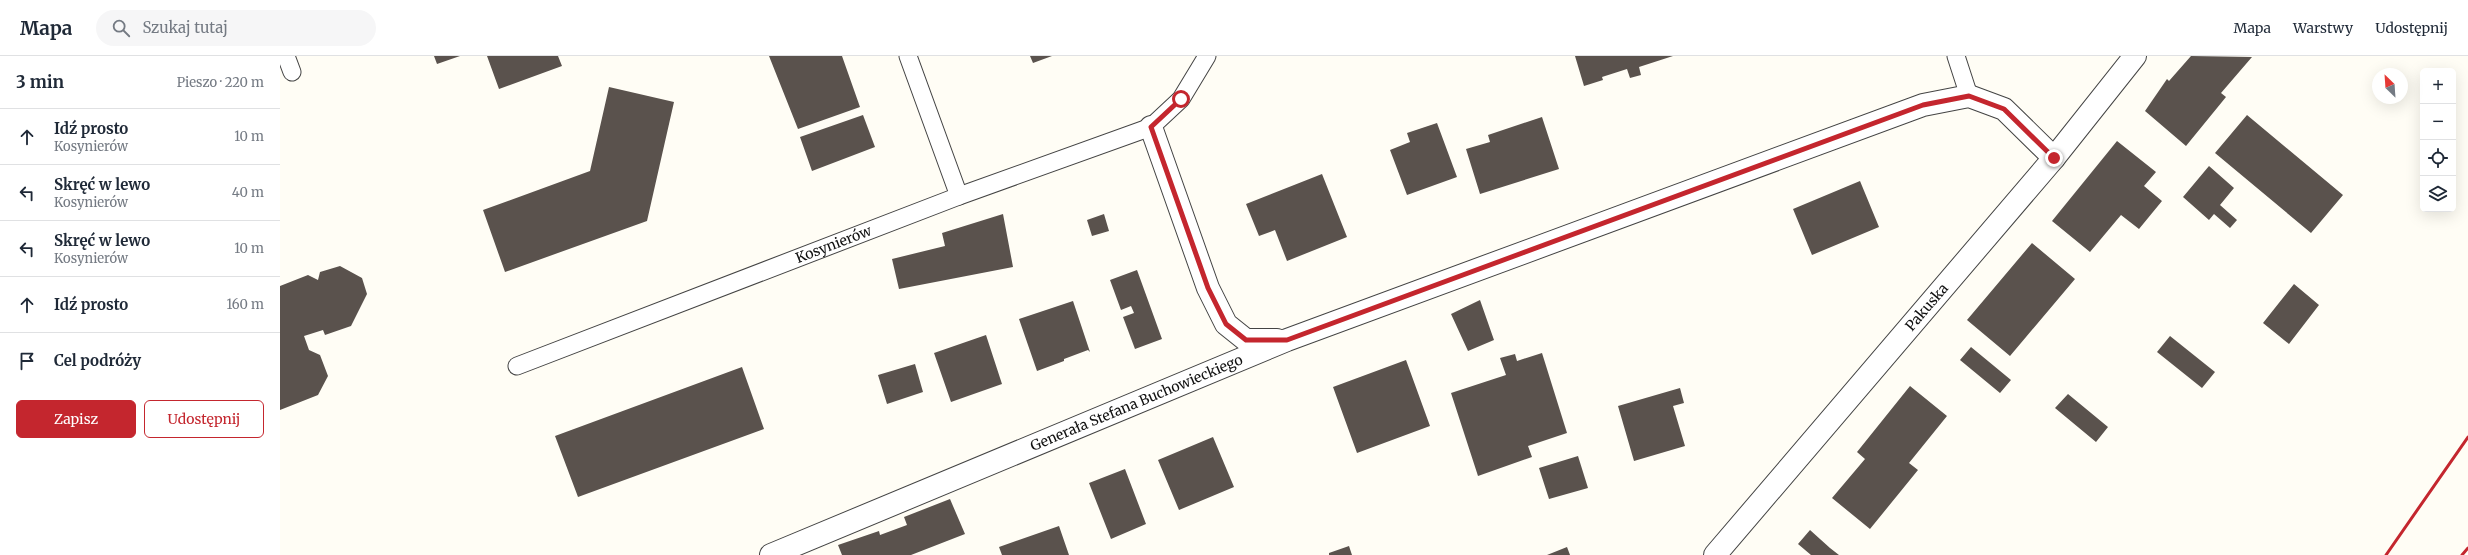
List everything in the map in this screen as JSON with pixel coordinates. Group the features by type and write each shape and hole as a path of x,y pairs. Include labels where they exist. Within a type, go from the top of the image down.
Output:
{"street":[{"name":"Pakuska","path":"1715,555 2054,158 2135,56"},
{"path":"1969,96 2004,109 2054,158"},
{"name":"Generała Stefana Buchowieckiego","path":"771,555 1287,340 1923,105 1969,96"},
{"path":"1151,127 1208,288 1226,324 1246,340 1287,340"}],"lane":[{"path":"286,56 292,72"},
{"path":"908,56 959,196"},
{"name":"Kosynierów","path":"517,366 959,196 1151,127 1181,99 1208,56"},
{"path":"1956,56 1969,96"}],"building":[{"path":"434,56 460,56 437,64"},
{"path":"487,56 558,56 562,66 499,89"},
{"path":"769,56 842,56 860,107 798,129"},
{"path":"1030,56 1052,56 1033,63"},
{"path":"1575,56 1673,56 1639,67 1641,75 1630,78 1627,69 1602,77 1603,80 1584,86"},
{"path":"2191,56 2252,57 2221,93 2226,97 2186,146 2145,111 2167,79 2169,81"},
{"path":"609,87 674,102 647,221 505,272 483,210 590,171"},
{"path":"863,115 875,147 812,171 800,137"},
{"path":"2247,115 2343,195 2311,233 2215,153"},
{"path":"1542,117 1559,169 1480,194 1466,149 1490,142 1488,135"},
{"path":"1437,123 1457,177 1407,195 1390,150 1410,142 1407,133"},
{"path":"2117,141 2156,172 2144,186 2162,201 2139,229 2121,215 2090,252 2052,221"},
{"path":"2209,166 2234,188 2220,205 2237,220 2230,228 2214,214 2209,220 2183,197"},
{"path":"1322,174 1347,237 1287,261 1275,230 1259,236 1246,204"},
{"path":"1860,181 1879,227 1812,255 1793,209"},
{"path":"1003,214 1013,267 899,289 892,259 945,246 942,233"},
{"path":"1104,214 1109,231 1092,236 1087,220"},
{"path":"2032,243 2075,279 2010,356 1967,320"},
{"path":"340,266 362,278 367,294 351,326 325,335 323,330 304,336 309,350 320,355 328,376 318,395 280,410 280,286 308,275 318,280 320,272"},
{"path":"1137,270 1162,339 1135,349 1123,317 1134,313 1131,306 1121,310 1110,280"},
{"path":"2294,284 2319,305 2289,344 2263,323"},
{"path":"1480,300 1494,340 1468,351 1451,314"},
{"path":"1073,301 1090,352 1088,350 1037,371 1019,319"},
{"path":"986,335 1002,384 951,402 934,353"},
{"path":"2170,336 2215,372 2202,388 2157,352"},
{"path":"1971,347 2011,380 2000,393 1960,360"},
{"path":"1542,353 1567,433 1528,446 1532,457 1478,476 1451,393 1506,375 1500,358 1515,354 1517,361"},
{"path":"1406,360 1430,426 1357,453 1333,387"},
{"path":"915,364 923,392 887,404 878,375"},
{"path":"742,367 764,429 578,497 555,436"},
{"path":"1910,386 1947,416 1909,463 1918,470 1870,529 1832,498 1865,459 1857,452"},
{"path":"1680,388 1684,403 1673,406 1685,446 1634,461 1618,406"},
{"path":"2068,394 2108,427 2096,442 2055,408"},
{"path":"1213,437 1234,487 1179,510 1158,460"},
{"path":"1578,456 1588,488 1549,499 1539,468"},
{"path":"1125,469 1146,524 1111,539 1089,483"},
{"path":"950,499 965,534 911,555 842,555 838,545 879,531 880,535 907,525 904,517"},
{"path":"1059,526 1069,555 1002,555 999,547"},
{"path":"1810,530 1839,555 1811,555 1798,544"},
{"path":"1349,546 1352,555 1329,555 1329,553"},
{"path":"1567,547 1570,555 1547,555"}],"railway":[{"path":"2386,555 2468,437"},
{"path":"2462,555 2468,548"}],"route":[{"path":"1181,99 1151,127 1208,288 1226,324 1246,340 1287,340 1923,105 1969,96 2004,109 2054,158"}]}
